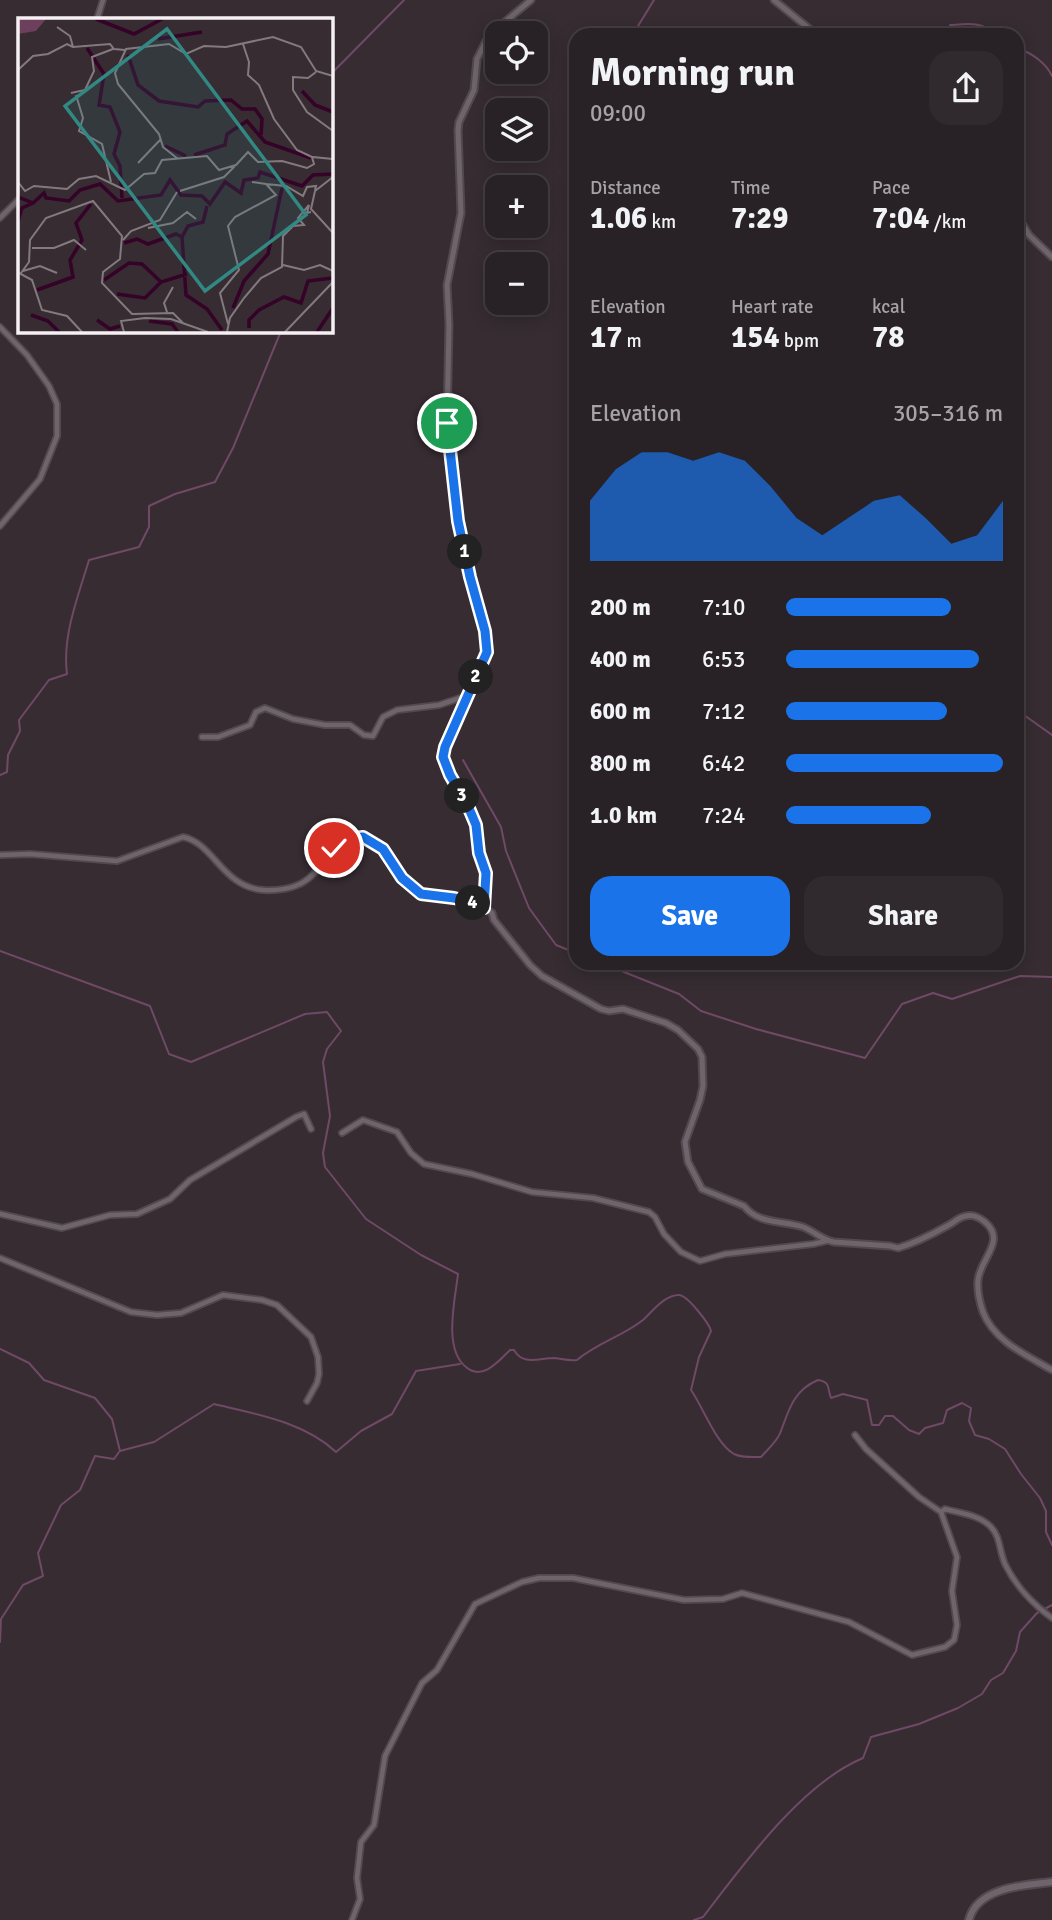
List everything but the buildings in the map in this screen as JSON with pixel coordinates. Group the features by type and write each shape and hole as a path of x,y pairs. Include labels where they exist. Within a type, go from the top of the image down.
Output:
{"main road":[{"path":"970,1920 973,1910 992,1895 1026,1885 1052,1882"}],"street":[{"path":"97,18 103,0"},
{"path":"484,908 486,873 479,853 476,825 443,757 487,652 458,521 447,424 447,285 461,213 459,122 474,90 477,60 495,30 531,0"},
{"path":"774,0 808,28"},
{"path":"0,218 18,200"},
{"path":"1024,226 1052,257"},
{"path":"0,327 27,355 49,386 57,404 57,436 40,479 0,526"},
{"path":"202,737 218,737 250,724 256,712 265,708 293,719 325,725 350,725 364,735 373,736 383,717 397,710 439,705 468,695"},
{"path":"0,855 30,854 117,862 173,840 189,838 231,878 266,891 295,886 305,881 334,848 349,839 363,837 383,849 402,878 421,894 471,902 492,913 494,920 542,976 601,1009 623,1009 666,1023 678,1030 698,1049 702,1057 701,1100 685,1148 692,1174 702,1189 744,1206 748,1212 772,1223 801,1226 827,1241"},
{"path":"0,1214 62,1228 110,1216 137,1214 170,1199 190,1180 296,1117 304,1114 311,1129"},
{"path":"342,1133 363,1120 397,1132 411,1153 424,1164 472,1174 532,1192 593,1198 649,1212 681,1252 700,1261 725,1254 827,1241 898,1248 944,1228 961,1217 968,1215 980,1218 988,1224 994,1237 992,1249 978,1281 984,1313 993,1329 1014,1348 1052,1370"},
{"path":"0,1258 131,1312 158,1315 181,1313 223,1295 262,1300 277,1305 311,1337 318,1357 317,1383 307,1401"},
{"path":"352,1920 360,1899 357,1878 361,1842 374,1825 386,1756 422,1683 437,1670 475,1604 522,1582 539,1578 573,1578 684,1600 723,1599 742,1593 849,1622 912,1654 945,1647 954,1640 957,1628 952,1591 957,1556 941,1512 919,1497 866,1449 855,1435"},
{"path":"941,1512 945,1509 968,1515 992,1527 1005,1565 1016,1583 1052,1618"}],"waterway":[{"path":"332,73 404,0"},
{"path":"638,28 654,0"},
{"path":"950,25 969,24 987,28"},
{"path":"1024,51 1038,59 1052,76"},
{"path":"0,775 7,772 8,755 20,731 19,720 49,680 67,674 69,631 89,560 139,547 149,527 149,506 175,494 215,482 233,448 281,332"},
{"path":"1024,715 1052,735"},
{"path":"463,760 501,827 506,851 529,908 556,945 569,950"},
{"path":"0,951 150,1006 169,1054 191,1062 305,1014 327,1012 341,1031 327,1049 323,1062 330,1116 323,1153 325,1167 366,1219 421,1255 458,1274 453,1310 453,1337 459,1359 472,1371 490,1368 510,1350 527,1360 577,1360 635,1326 664,1301 674,1296 683,1296 697,1310 711,1331 699,1357 691,1390 721,1442 734,1454 761,1457 780,1435 798,1395 818,1380 827,1384 831,1398 843,1394 867,1400 872,1425 879,1425 885,1416 893,1416 909,1430 919,1434 925,1428 943,1423 947,1410 962,1403 971,1408 969,1421 975,1435 989,1439 1005,1449 1040,1498 1046,1511 1046,1532 1052,1545"},
{"path":"619,970 679,994 701,1011 756,1029 865,1058 902,1004 933,993 952,999 1020,976 1052,977"},
{"path":"0,1349 29,1363 44,1380 95,1398 112,1419 120,1451 154,1442 214,1404 294,1426 336,1452 361,1431 392,1414 416,1371 460,1364"},
{"path":"0,1642 1,1619 23,1585 43,1576 38,1553 61,1505 80,1490 95,1456 114,1459 119,1452"},
{"path":"694,1920 703,1917 755,1850 796,1806 840,1770 863,1758 871,1737 919,1724 958,1708 982,1694 991,1680 1003,1673 1016,1651 1020,1632 1037,1613 1052,1605"}],"route":[{"path":"334,848 349,839 363,837 383,849 402,878 421,894 454,898 484,908 486,873 479,853 476,825 443,757 487,652 485,631 458,521 447,423"}]}
